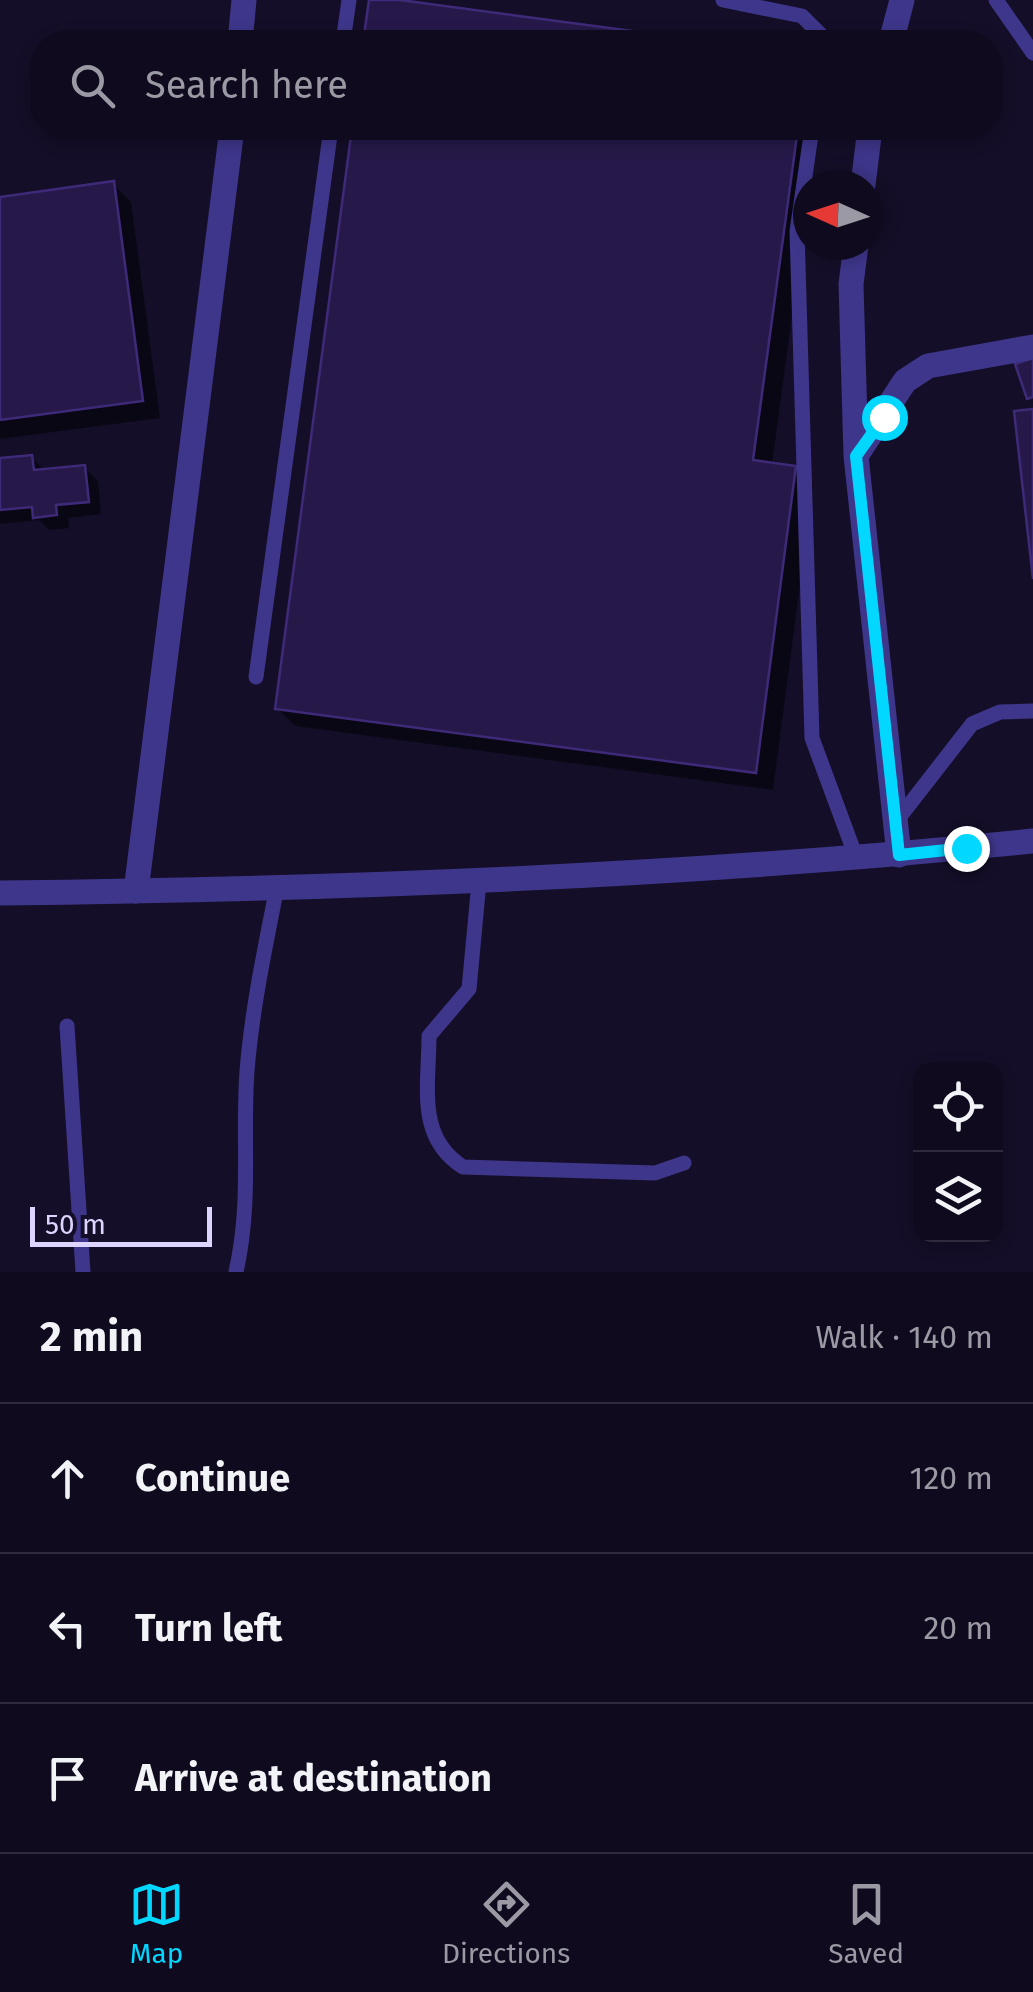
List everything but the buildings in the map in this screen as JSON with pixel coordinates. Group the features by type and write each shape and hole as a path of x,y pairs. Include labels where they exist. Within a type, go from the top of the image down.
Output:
{"street":[{"path":"241,30 244,0"},
{"path":"894,30 902,0"},
{"path":"136,891 230,140"},
{"path":"865,170 869,140"},
{"path":"854,260 851,284 856,456 899,855"},
{"path":"856,456 905,381 928,366 1033,347"},
{"path":"0,893 479,882 899,855 1033,841"}],"lane":[{"path":"344,30 348,0"},
{"path":"723,0 802,16 816,30"},
{"path":"996,0 1033,53"},
{"path":"256,677 329,140"},
{"path":"810,140 797,232 812,738 856,857"},
{"path":"895,823 921,796 972,724 1000,712 1033,711"},
{"path":"479,882 469,989 429,1036 429,1124 442,1154 463,1167 655,1172 684,1163"},
{"path":"236,1272 249,1182 250,1042 277,887"},
{"path":"67,1026 83,1272"}],"route":[{"path":"884,417 856,456 899,855 966,848"}]}
